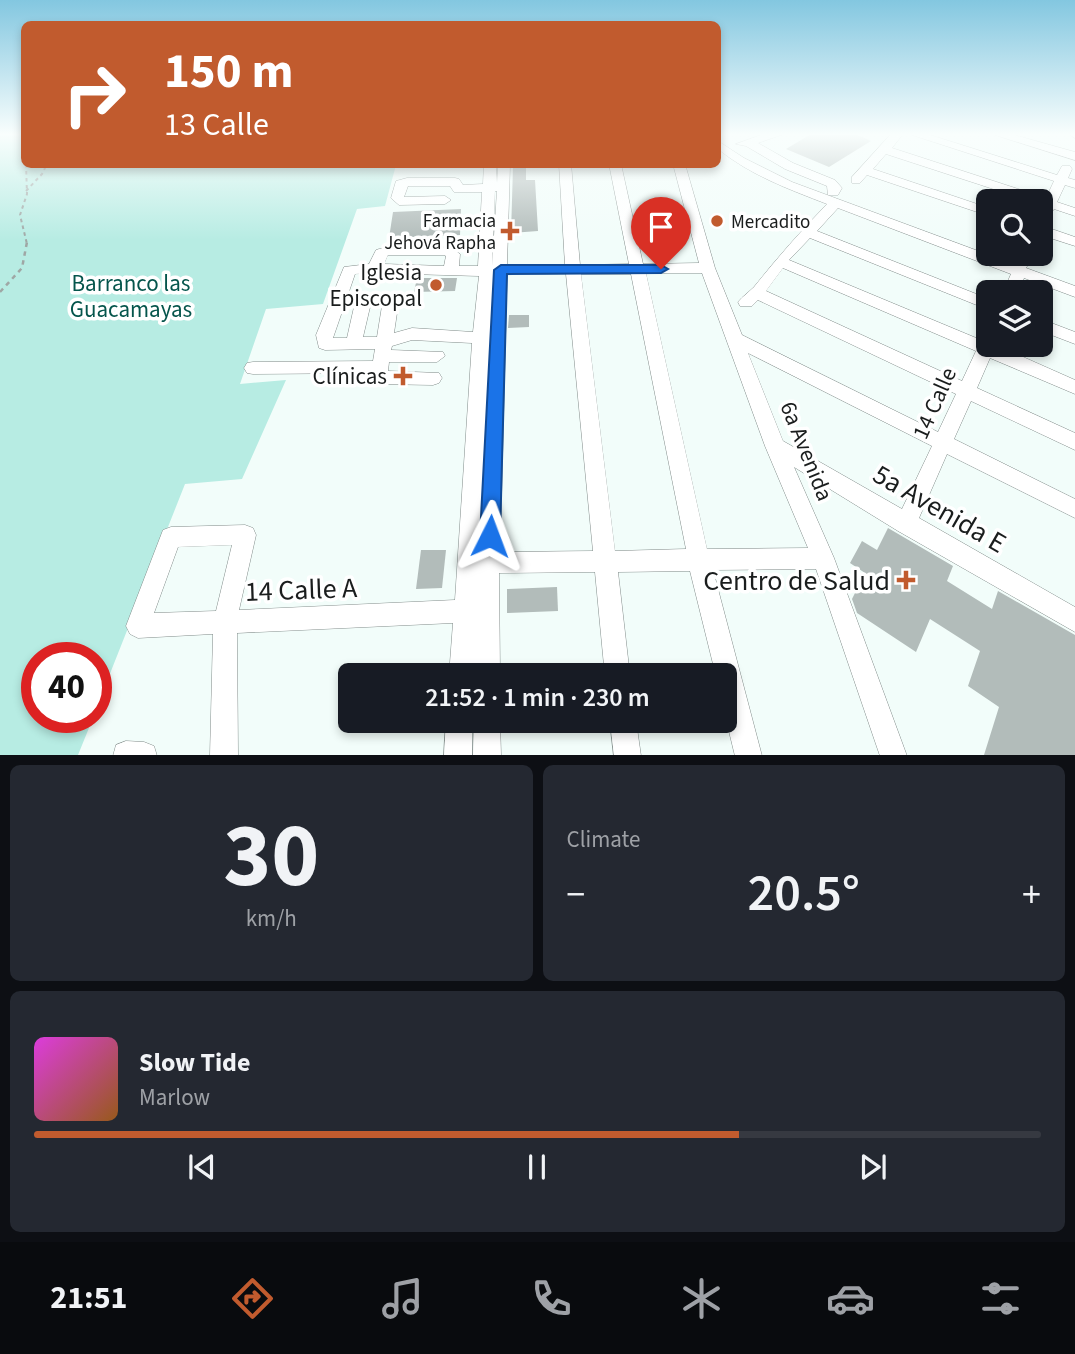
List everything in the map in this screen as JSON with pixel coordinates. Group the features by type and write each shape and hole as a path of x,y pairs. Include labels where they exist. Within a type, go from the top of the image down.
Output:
{"street":[{"path":"487,663 495,188 492,169"},
{"path":"495,188 502,169"},
{"path":"565,169 573,270 617,663"},
{"path":"616,169 699,561 749,755"},
{"name":"6a Avenida","path":"680,169 708,268 775,446 823,558 894,755"},
{"path":"760,169 788,185 834,197 976,246"},
{"path":"797,169 831,183 836,188 834,197 752,298 1075,442"},
{"path":"865,169 860,175 976,208"},
{"path":"945,169 1005,189"},
{"path":"1027,169 1075,184"},
{"path":"1053,197 1066,169"},
{"path":"445,200 399,201 397,198 400,184 407,182 455,182 458,188 495,188"},
{"path":"834,197 976,247"},
{"path":"1053,205 1075,212"},
{"path":"808,232 976,300"},
{"path":"1053,234 1075,242"},
{"path":"780,261 976,341"},
{"path":"1028,266 1075,292"},
{"path":"1031,266 1075,283"},
{"path":"383,355 354,343 325,344 323,340 349,270 708,268"},
{"path":"463,663 481,338 487,274 493,269"},
{"path":"390,306 379,377 433,378"},
{"path":"354,343 362,307"},
{"path":"1053,330 1075,338"},
{"path":"383,355 412,334 481,338"},
{"path":"737,340 1075,509"},
{"path":"253,368 383,355 437,356"},
{"name":"14 Calle","path":"906,524 982,357"},
{"path":"1012,357 1075,387"},
{"name":"5a Avenida E","path":"775,446 1075,620"},
{"name":"14 Calle A","path":"225,621 245,535 171,537 138,625 466,611"},
{"path":"488,563 823,558"},
{"path":"224,755 225,621"},
{"path":"458,755 459,733"},
{"path":"487,733 487,755"},
{"path":"625,733 628,755"},
{"path":"126,755 144,755"}],"path":[{"path":"0,292 22,268 28,246 20,215 26,191 26,169"},
{"path":"26,191 44,169"}],"green space":[{"name":"Barranco las Guacamayas","path":"0,169 395,169 385,206 357,209 323,304 266,309 240,384 286,380 242,479 185,484 112,669 112,642 21,642 21,733 87,733 78,755 0,755"}],"building":[{"path":"513,169 526,169 526,180 535,180 538,231 511,233"},
{"path":"461,209 460,235 389,238 393,212"},
{"name":"Iglesia Episcopal","path":"417,278 457,278 455,291 414,292"},
{"path":"509,315 529,315 529,327 508,328"},
{"path":"888,528 953,566 947,581 992,609 998,591 1075,635 1075,755 984,755 999,707 968,686 980,651 930,619 916,652 857,613 852,599 865,573 850,563 862,541 877,550"},
{"path":"421,550 446,550 442,588 416,589"},
{"path":"557,587 558,611 507,613 507,589"}],"place":[{"name":"Mercadito","path":"717,221"},
{"name":"Farmacia Jehová Rapha","path":"510,231"},
{"name":"Iglesia Episcopal","path":"436,285"},
{"name":"Clínicas","path":"403,376"},
{"name":"Centro de Salud","path":"906,580"}],"route":[{"path":"490,536 501,270 661,269"}]}
